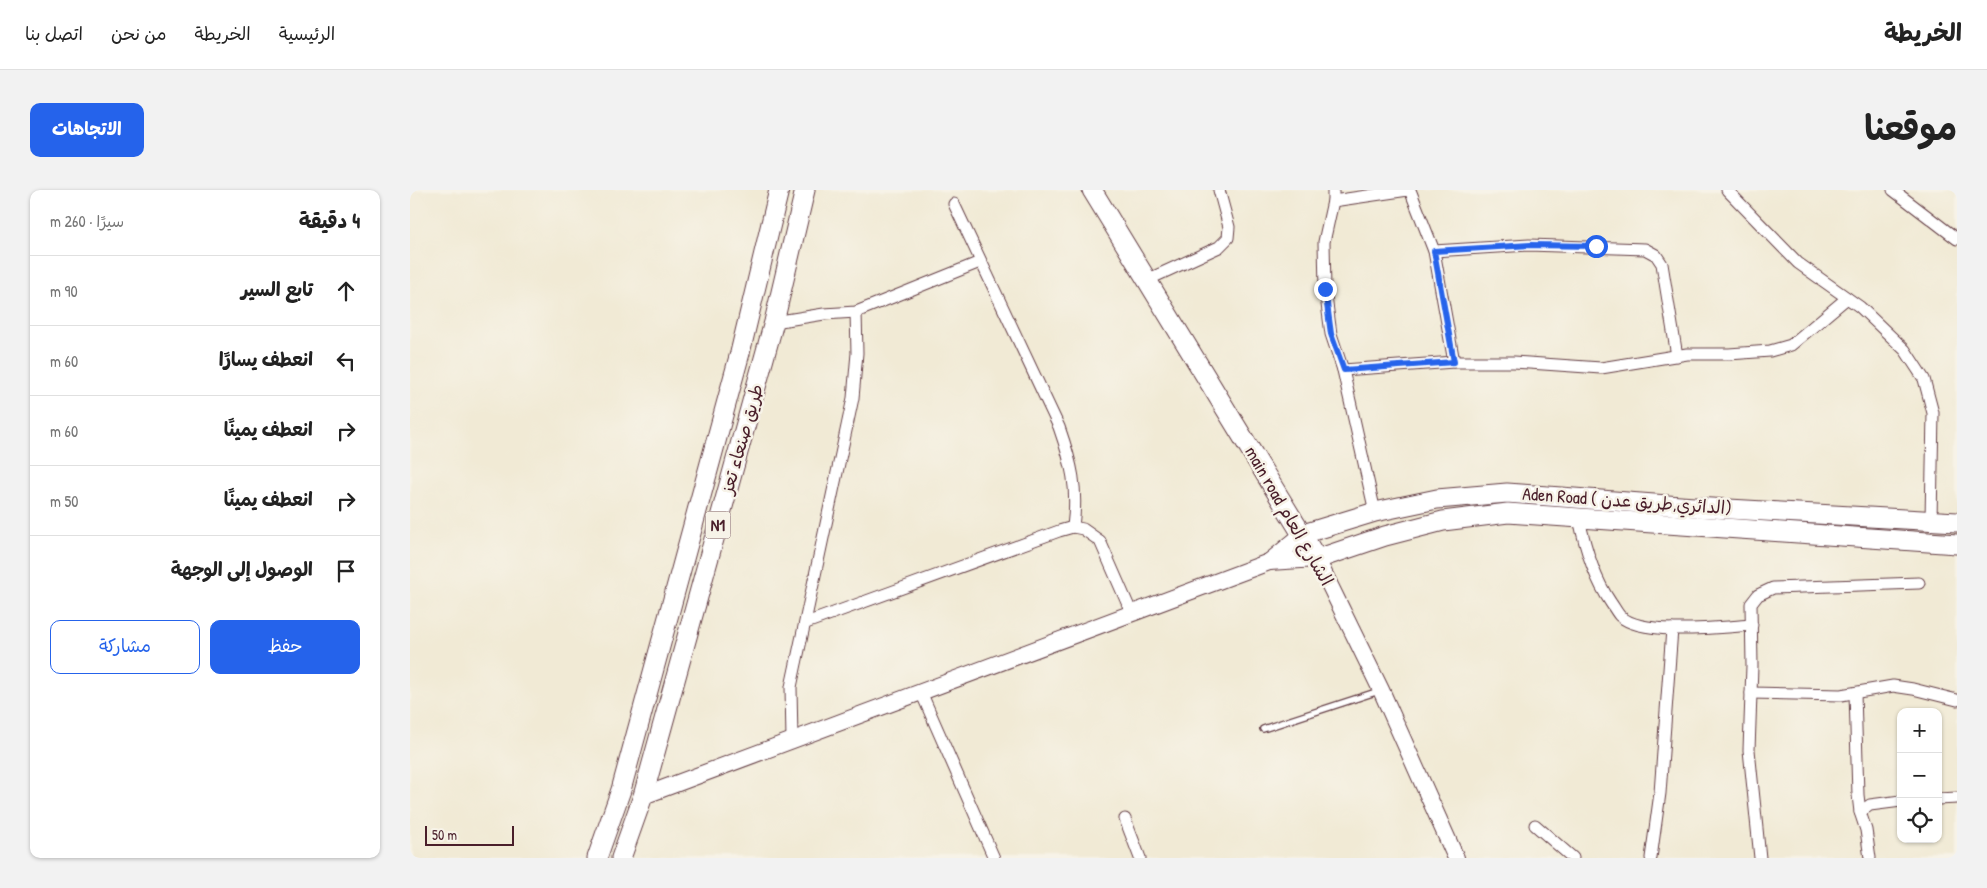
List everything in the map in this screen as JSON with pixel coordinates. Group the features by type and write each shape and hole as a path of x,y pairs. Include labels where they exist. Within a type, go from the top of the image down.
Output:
{"highway":[{"name":"طريق صنعاء تعز","path":"597,858 621,790 740,353 779,190"},
{"name":"طريق صنعاء تعز","path":"621,858 643,796 774,322 806,190"},
{"name":"main road الشارع العام","path":"1092,190 1317,559"},
{"path":"1507,492 1508,513"},
{"name":"Aden Road ( الدائري,طريق عدن)","path":"1303,534 1375,512 1437,499 1507,492 1694,507 1957,522"},
{"path":"1694,507 1695,526"},
{"name":"Aden Road ( الدائري,طريق عدن)","path":"1317,559 1385,536 1443,521 1508,513 1957,544"},
{"path":"621,790 643,796"}],"main road":[{"path":"1270,562 1303,534"},
{"path":"643,796 1270,562 1317,559"},
{"name":"main road الشارع العام","path":"1317,559 1381,690 1456,858"}],"street":[{"path":"1147,280 1219,247 1228,238 1229,227 1218,190"},
{"path":"1375,512 1344,370 1331,334 1325,289 1324,242 1333,195 1409,190 1434,251 1454,362"},
{"path":"1727,190 1798,263 1860,307 1905,350 1924,379 1933,412 1931,520"},
{"path":"1892,190 1957,239"},
{"path":"954,204 1059,427 1071,460 1076,503 1073,527"},
{"path":"1434,251 1530,245 1645,249 1656,255 1662,264 1677,356"},
{"path":"774,322 824,314 856,312 980,262"},
{"path":"1344,370 1454,362 1514,362 1601,368 1677,356 1770,351 1791,345 1847,298"},
{"path":"792,740 791,688 853,398 857,353 856,312"},
{"path":"1579,518 1584,542 1601,587 1620,616 1644,627 1672,629 1752,626"},
{"path":"806,622 1073,527 1083,529 1100,540 1132,614"},
{"path":"1760,858 1749,750 1751,604 1758,594 1773,588 1919,583"},
{"path":"1650,858 1660,793 1672,629"},
{"path":"1751,693 1841,695 1893,686 1957,700"},
{"path":"921,692 994,858"},
{"path":"1855,693 1860,812 1866,830 1870,858"},
{"path":"1942,799 1957,798"},
{"path":"1860,812 1870,805 1897,802"},
{"path":"1125,819 1140,858"},
{"path":"1535,824 1573,858"}],"lane":[{"path":"1263,729 1381,690"}],"route":[{"path":"1325,289 1331,334 1344,370 1454,362 1434,251 1530,245 1596,246"}]}
